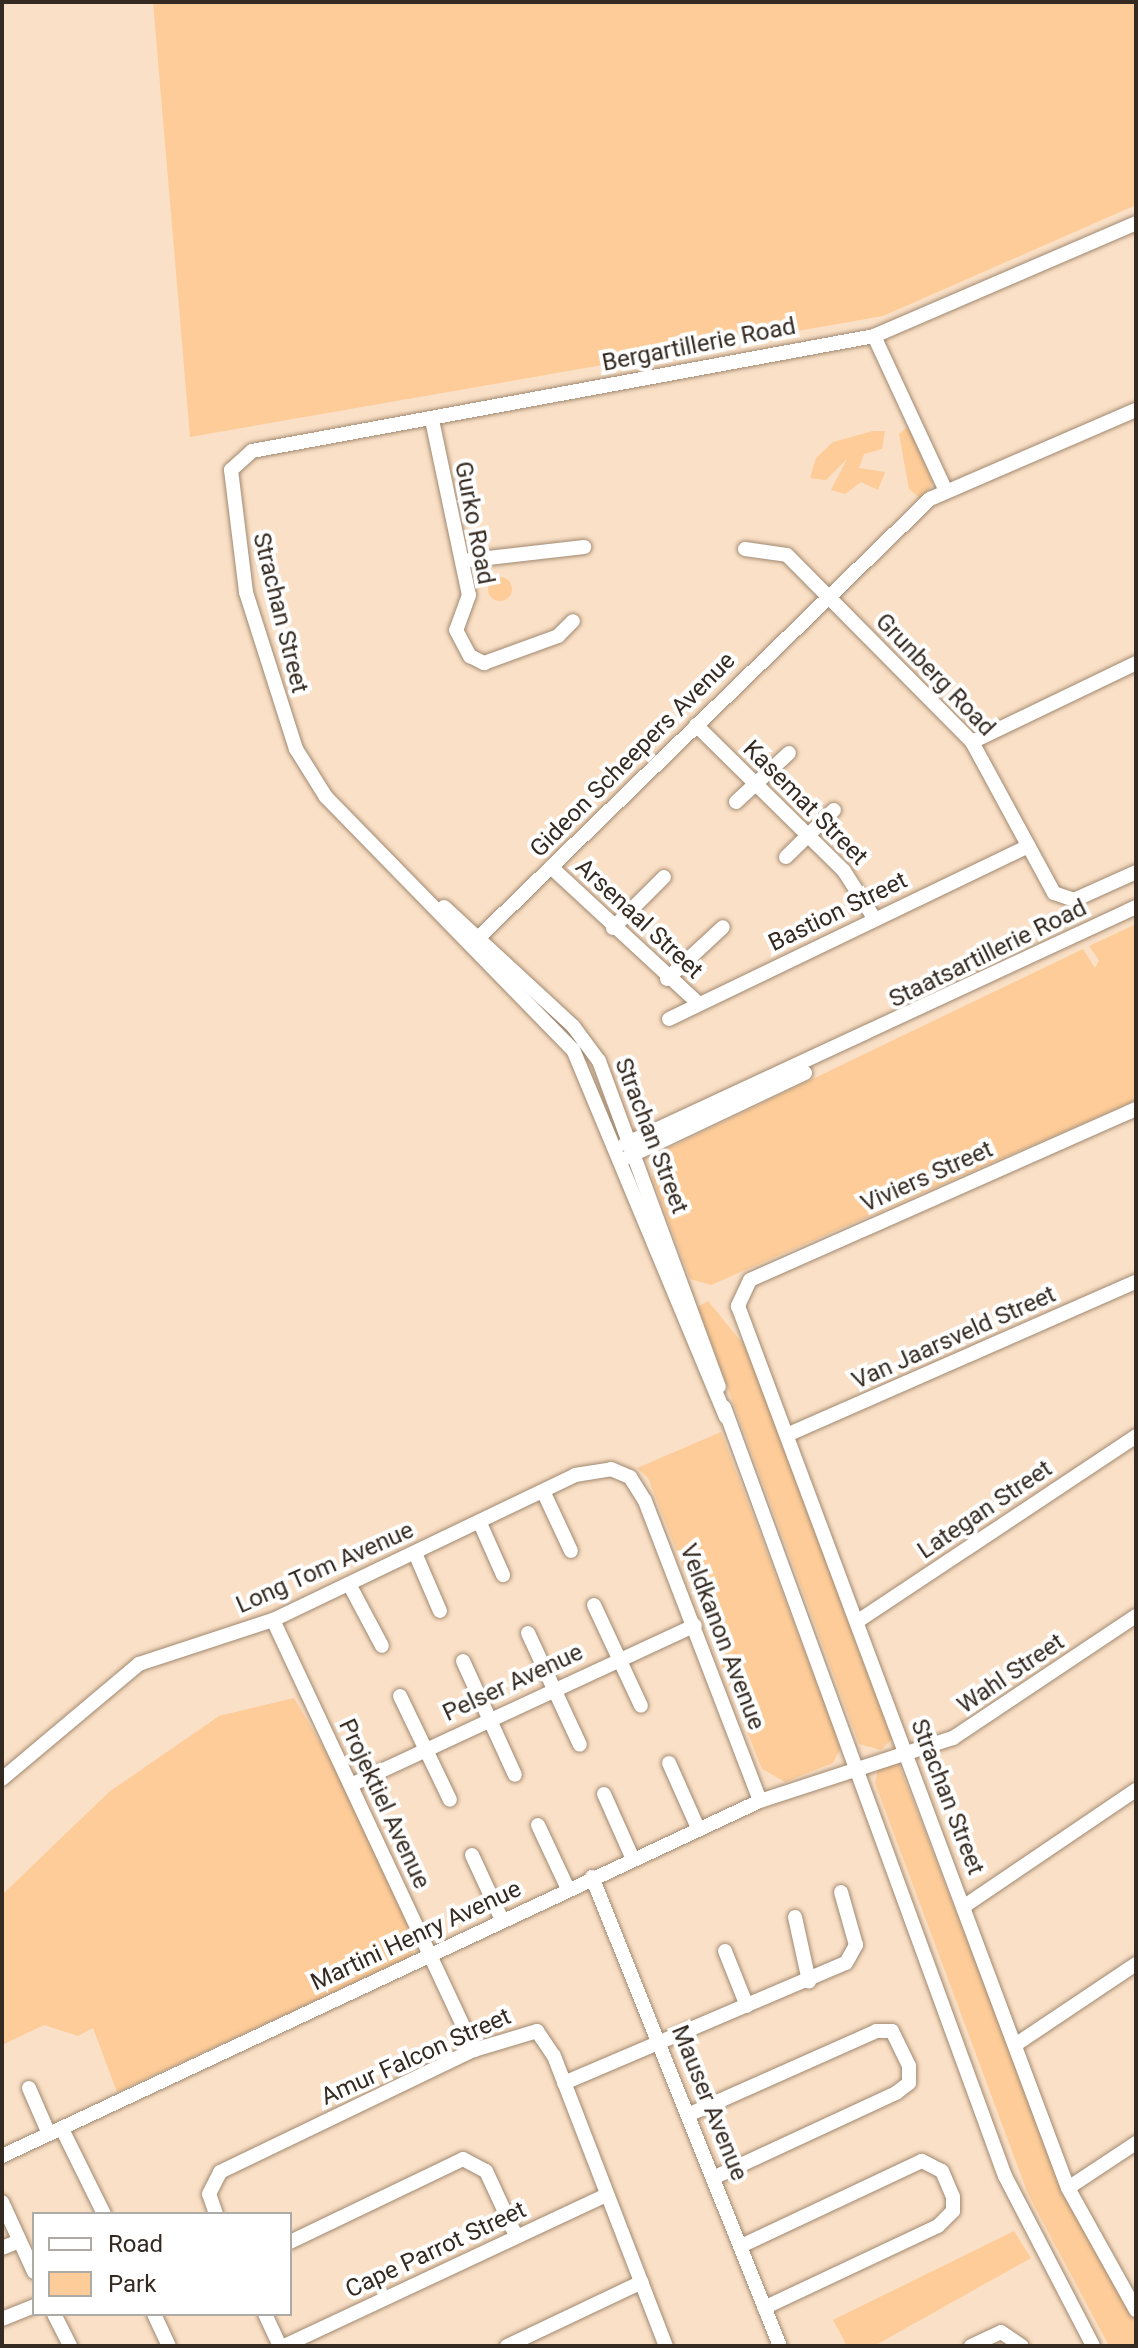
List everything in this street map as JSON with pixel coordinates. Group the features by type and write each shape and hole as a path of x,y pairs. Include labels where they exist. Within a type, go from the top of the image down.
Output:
{"street":[{"name":"Bergartillerie Road","path":"252,451 874,336 1136,223"},
{"path":"874,336 945,489"},
{"name":"Gideon Scheepers Avenue","path":"475,942 696,725 945,489 1136,410"},
{"name":"Gurko Road","path":"432,420 469,595 456,630 476,661 558,636 573,621"},
{"name":"Strachan Street","path":"252,451 233,466 228,485 246,592 281,707 315,781 386,857 585,1041 635,1147 726,1417 1019,2212 1093,2346"},
{"path":"462,561 584,547"},
{"path":"745,549 782,552 830,598"},
{"name":"Grunberg Road","path":"830,598 972,742 1054,893 1077,899 1136,872"},
{"path":"972,742 1136,663"},
{"name":"Kasemat Street","path":"696,725 855,884 874,918"},
{"path":"736,802 789,753"},
{"path":"786,857 834,810"},
{"name":"Bastion Street","path":"669,1019 697,1002 1028,846"},
{"name":"Arsenaal Street","path":"551,867 667,979 697,1002"},
{"path":"613,928 664,877"},
{"name":"Staatsartillerie Road","path":"619,1153 860,1041 1136,907"},
{"path":"667,979 723,927"},
{"name":"Strachan Street","path":"475,942 573,1050 619,1153 726,1417"},
{"name":"Viviers Street","path":"740,1291 750,1280 1136,1109"},
{"name":"Van Jaarsveld Street","path":"789,1434 1136,1282"},
{"name":"Strachan Street","path":"740,1291 738,1306 789,1434 904,1752 966,1905 1068,2188 1136,2310"},
{"name":"Lategan Street","path":"858,1621 1136,1436"},
{"name":"Long Tom Avenue","path":"2,1779 139,1664 273,1620 543,1491 602,1469 630,1477 641,1490"},
{"name":"Veldkanon Avenue","path":"641,1490 760,1801"},
{"path":"543,1491 571,1551"},
{"path":"480,1523 503,1575"},
{"path":"415,1553 440,1611"},
{"path":"349,1584 382,1646"},
{"path":"594,1605 641,1706"},
{"name":"Wahl Street","path":"853,1766 904,1752 972,1727 1136,1616"},
{"name":"Projektiel Avenue","path":"273,1620 474,2050"},
{"name":"Pelser Avenue","path":"351,1785 618,1658 695,1625"},
{"path":"528,1633 580,1745"},
{"path":"463,1661 515,1775"},
{"path":"400,1696 450,1800"},
{"path":"669,1763 698,1828"},
{"name":"Martini Henry Avenue","path":"2,2156 632,1857 760,1801 853,1766"},
{"path":"966,1905 1136,1790"},
{"path":"604,1794 632,1857"},
{"path":"538,1825 568,1889"},
{"path":"472,1855 502,1920"},
{"name":"Mauser Avenue","path":"592,1877 661,2041 780,2346"},
{"path":"564,2083 809,1981 855,1951 841,1892"},
{"path":"795,1917 809,1981"},
{"path":"725,1951 747,2006"},
{"path":"1015,2045 1136,1964"},
{"name":"Amur Falcon Street","path":"215,2212 209,2194 220,2172 474,2050 537,2031 564,2083 666,2346"},
{"path":"690,2114 876,2031 892,2031 909,2066 909,2083 896,2093 715,2177"},
{"path":"29,2088 103,2212"},
{"path":"1068,2188 1136,2143"},
{"path":"292,2241 463,2159 486,2171 516,2236"},
{"path":"741,2246 922,2161 942,2171 953,2197 953,2211 938,2226 764,2308"},
{"name":"Cape Parrot Street","path":"282,2346 606,2195"},
{"path":"2,2202 32,2268"},
{"path":"2,2248 19,2241"},
{"path":"507,2346 642,2282"},
{"path":"2,2319 32,2307"},
{"path":"55,2316 70,2346"},
{"path":"155,2316 169,2346"},
{"path":"266,2316 282,2346"},
{"path":"971,2346 1001,2332 1022,2346"}],"green space":[{"path":"153,2 1136,2 1136,205 883,316 190,437"},
{"path":"909,425 933,483 922,500 909,489 899,434"},
{"path":"873,431 885,431 882,449 864,454 859,468 885,472 878,490 861,482 845,494 831,490 847,459 826,480 810,478 816,458 833,442"},
{"path":"500,577 509,580 512,589 509,598 500,601 491,598 488,589 491,580"},
{"path":"1136,924 1136,1100 711,1285 690,1279 652,1177 665,1150 1083,949 1095,968 1099,960 1089,946"},
{"path":"708,1301 748,1350 893,1738 881,1750 859,1744 698,1307"},
{"path":"721,1432 841,1747 833,1763 785,1782 762,1769 648,1478 637,1468"},
{"path":"294,1698 339,1774 418,1941 411,1956 117,2092 93,2028 78,2036 44,2025 2,2045 2,1895 109,1792 219,1716"},
{"path":"898,1762 1064,2192 1136,2324 1136,2346 1109,2346 1028,2194 875,1783 878,1769"},
{"path":"1014,2231 1031,2258 874,2346 847,2346 833,2320"}]}
